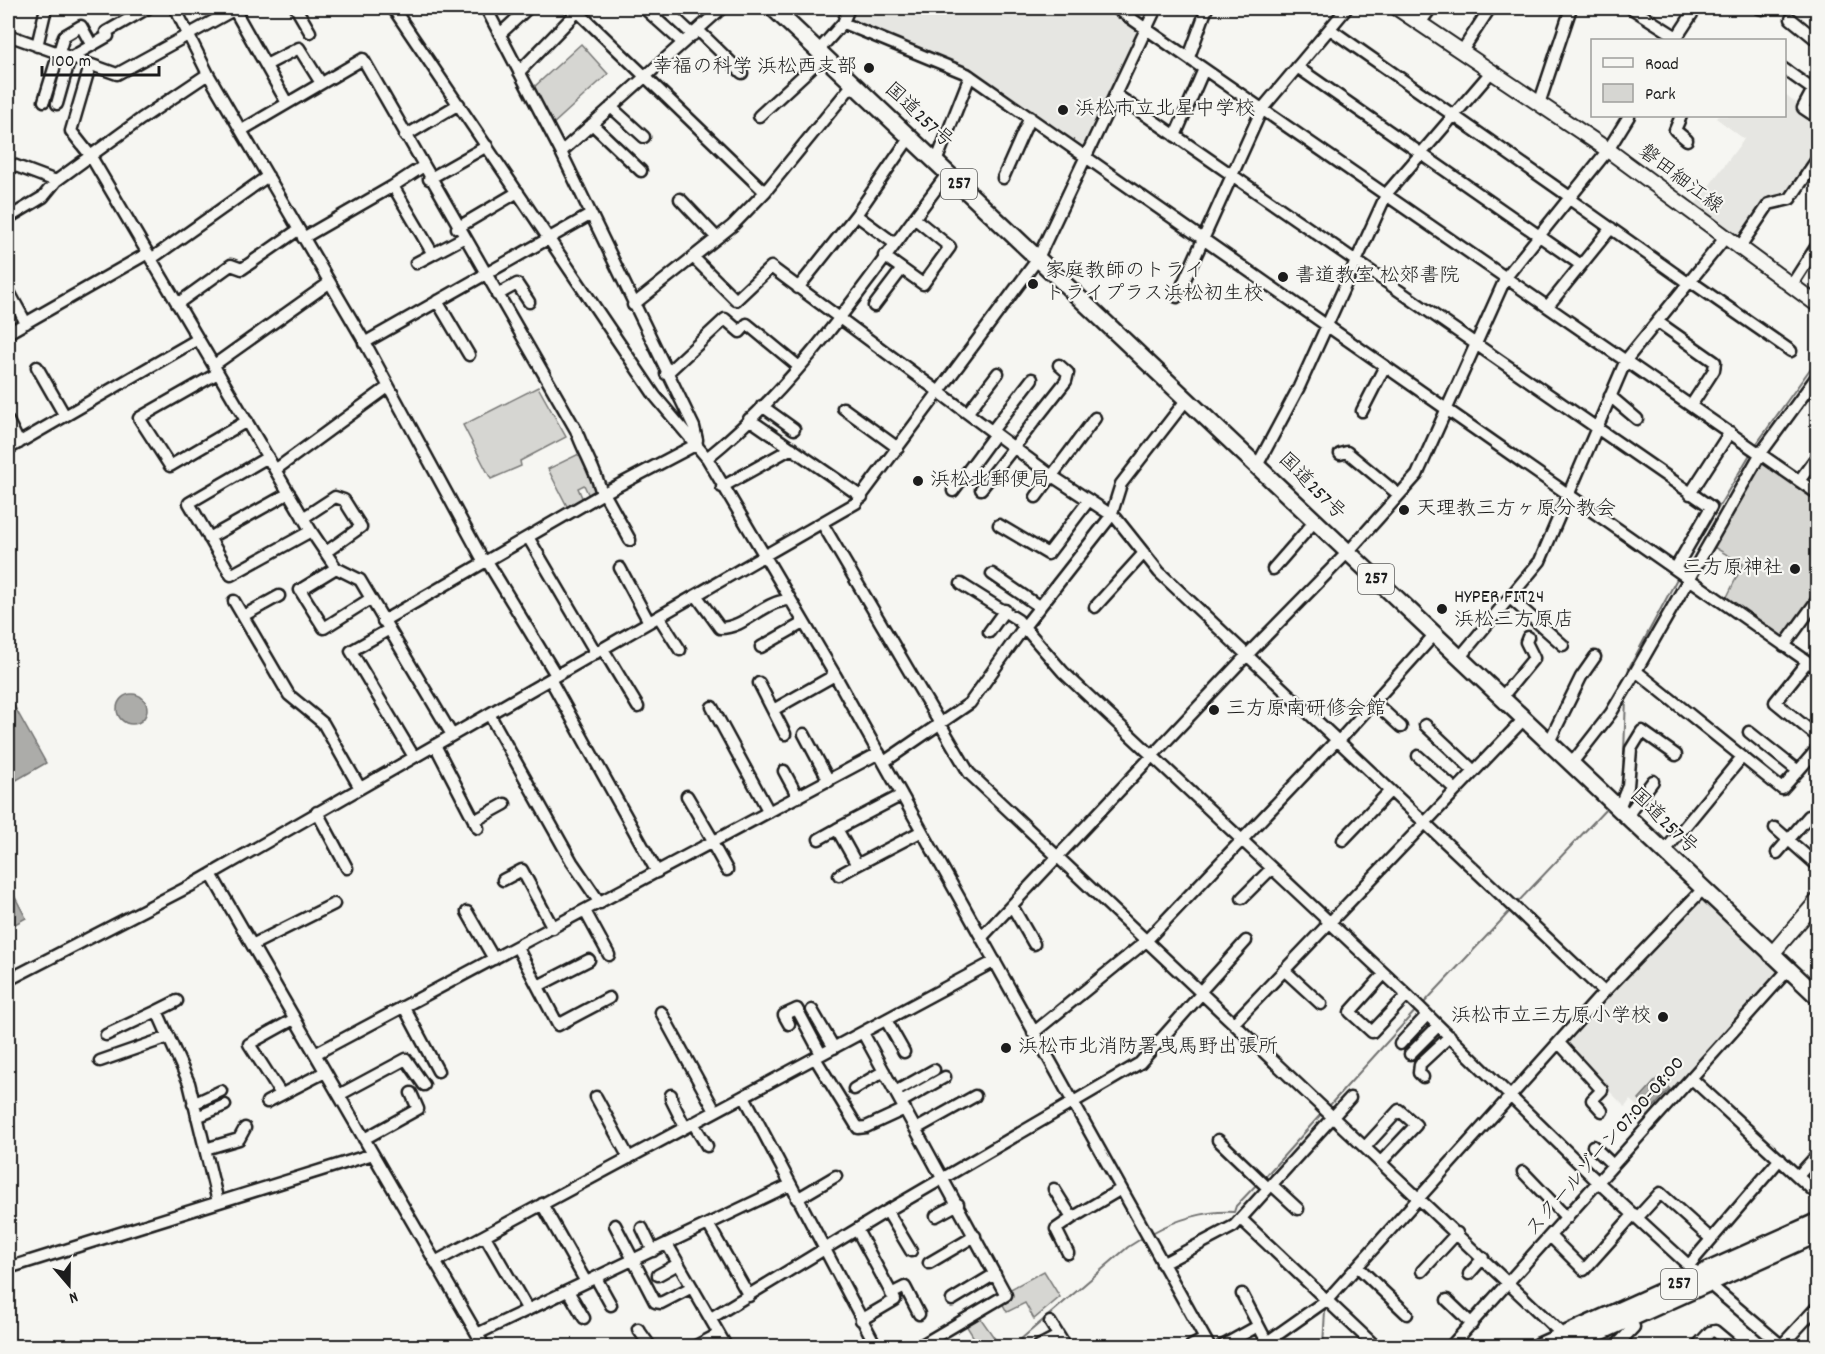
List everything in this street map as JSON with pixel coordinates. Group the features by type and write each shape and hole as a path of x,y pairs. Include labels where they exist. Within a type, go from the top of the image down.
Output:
{"highway":[{"name":"国道257号","path":"773,8 1038,260 1258,464 1347,552 1818,997"},
{"name":"257","path":"1539,1347 1570,1344 1699,1274 1818,1221"},
{"name":"257","path":"1699,1274 1818,1234"}],"main road":[{"name":"磐田細江線","path":"1397,8 1608,150 1818,305"},
{"path":"1771,955 1818,900"}],"street":[{"path":"37,45 46,8"},
{"path":"57,104 70,58 108,36 106,32 148,8"},
{"path":"175,8 208,74 364,343 485,561 553,677 657,872"},
{"path":"296,8 310,32"},
{"path":"393,8 655,396 707,458 722,487 835,675 1207,1343 1191,1347"},
{"path":"486,8 561,152 666,374 694,427 697,444"},
{"path":"500,34 528,8"},
{"path":"667,8 742,73"},
{"path":"561,152 722,8"},
{"path":"759,116 821,53 843,23 849,8"},
{"path":"1116,8 1692,404 1818,494"},
{"path":"8,980 140,914 211,874 822,523 862,497 1038,260 1156,8"},
{"path":"1189,57 1206,8"},
{"path":"1177,297 1262,109 1347,8"},
{"path":"1420,23 1431,8"},
{"path":"1462,51 1490,8"},
{"path":"1539,104 1571,8"},
{"path":"1631,8 1680,38 1696,8"},
{"path":"9,39 37,45 117,74 231,9 287,103"},
{"path":"645,9 684,43"},
{"path":"519,72 579,10 765,192"},
{"path":"1791,19 1818,41"},
{"path":"843,23 970,76 1203,242 1327,325 1818,669"},
{"path":"44,101 64,36 81,26 91,45"},
{"path":"1330,29 1611,228 1791,351"},
{"path":"266,65 299,48 321,83"},
{"path":"242,130 363,59 457,228 576,430 586,458 595,466 603,494 630,540"},
{"path":"90,66 70,131 90,154 311,531 336,568 360,580 385,626 452,735"},
{"path":"1297,67 1581,265"},
{"path":"1175,136 1204,69"},
{"path":"1786,70 1815,85 1803,108 1818,118"},
{"path":"1258,464 1281,426 1387,193 1491,71"},
{"path":"8,218 43,197 56,181 90,154 208,74"},
{"path":"936,162 970,76"},
{"path":"633,305 694,258 765,192 853,84"},
{"path":"1115,94 1354,262 1712,507 1675,570"},
{"path":"405,136 459,104"},
{"path":"611,107 644,137"},
{"path":"1003,178 1030,117"},
{"path":"981,938 1347,552 1417,475 1445,407 1506,277 1608,150 1628,117"},
{"path":"1681,117 1675,130 1688,140"},
{"path":"591,124 641,171"},
{"path":"798,288 856,215 910,137"},
{"path":"429,179 487,146"},
{"path":"1739,248 1769,204 1790,199 1818,158"},
{"path":"8,163 56,181"},
{"path":"177,304 231,265 242,269 301,234 393,186 422,167"},
{"path":"707,458 762,406 839,318 948,173"},
{"path":"8,333 149,256 268,176"},
{"path":"393,186 433,254"},
{"path":"457,228 518,192"},
{"path":"680,199 717,238"},
{"path":"364,343 590,215"},
{"path":"856,215 894,243"},
{"path":"884,256 923,284 950,247 914,218"},
{"path":"1548,306 1611,228"},
{"path":"416,263 463,238"},
{"path":"1460,657 1540,561 1626,360 1725,238"},
{"path":"1791,286 1818,244"},
{"path":"694,258 736,300 771,267 1052,476 1111,516 1160,572 1246,656 1604,992"},
{"path":"874,306 902,269"},
{"path":"247,421 170,466 139,418 216,369 329,283"},
{"path":"497,294 517,284 529,302"},
{"path":"8,290 26,323"},
{"path":"436,301 469,355"},
{"path":"666,374 725,319 740,332 747,324 798,366"},
{"path":"1658,322 1715,362 1714,370 1692,404"},
{"path":"8,449 198,339"},
{"path":"981,489 1068,377 1068,373 1059,365"},
{"path":"1362,411 1385,366"},
{"path":"37,367 65,416"},
{"path":"968,412 998,373"},
{"path":"1572,763 1621,698 1761,453 1818,375"},
{"path":"953,491 1032,379"},
{"path":"275,470 388,387"},
{"path":"1610,396 1637,419"},
{"path":"315,1054 828,781 881,758 940,724 970,703 1024,627 1111,516 1121,484 1187,399"},
{"path":"762,406 794,429"},
{"path":"843,408 898,448"},
{"path":"1036,497 1095,418"},
{"path":"749,419 862,497"},
{"path":"8,421 19,443"},
{"path":"1690,494 1730,432"},
{"path":"414,757 351,651 485,561 697,444"},
{"path":"722,487 792,448"},
{"path":"1340,454 1347,452 1399,495"},
{"path":"1799,481 1818,454"},
{"path":"268,457 189,503 209,538 231,575 311,531"},
{"path":"209,538 289,494"},
{"path":"303,518 335,497 344,500 361,526 326,552"},
{"path":"999,525 1048,554 1089,500"},
{"path":"1273,569 1315,521"},
{"path":"822,523 969,773 1145,942 1457,1233 1507,1285 1570,1344"},
{"path":"528,537 638,708"},
{"path":"1095,607 1144,553"},
{"path":"336,568 300,590 324,627 370,599"},
{"path":"620,568 654,620 680,650"},
{"path":"992,574 1040,607"},
{"path":"961,584 1005,610 1024,627 1063,672 1450,1036 1599,1183 1782,1346 1818,1306"},
{"path":"696,595 720,628 732,627 778,600 789,600"},
{"path":"243,616 279,596"},
{"path":"1510,598 1563,645"},
{"path":"1784,646 1818,599"},
{"path":"234,601 289,695 323,723 360,788"},
{"path":"989,633 1005,610"},
{"path":"761,646 803,623"},
{"path":"1033,1033 1145,942 1436,634"},
{"path":"1502,697 1534,658 1526,642 1528,637"},
{"path":"1549,742 1581,678 1595,657"},
{"path":"1807,662 1775,702 1818,737"},
{"path":"773,710 835,675"},
{"path":"1634,675 1782,789 1818,748"},
{"path":"759,683 785,735"},
{"path":"1374,702 1401,727"},
{"path":"712,707 770,812"},
{"path":"489,714 572,862 600,903"},
{"path":"1234,1023 1524,719"},
{"path":"1425,725 1474,771"},
{"path":"1617,807 1628,786 1631,749 1642,731 1676,755"},
{"path":"1749,732 1797,771"},
{"path":"804,734 828,781"},
{"path":"435,745 476,825 505,804"},
{"path":"1418,756 1456,790"},
{"path":"1664,852 1742,757"},
{"path":"784,771 798,797"},
{"path":"1617,807 1653,782"},
{"path":"1343,840 1390,791"},
{"path":"819,838 902,795"},
{"path":"687,796 727,870"},
{"path":"317,812 347,868"},
{"path":"1777,853 1809,816"},
{"path":"1775,828 1818,866"},
{"path":"837,829 856,865"},
{"path":"839,875 922,831"},
{"path":"1242,898 1271,869"},
{"path":"503,880 522,870 553,928"},
{"path":"211,874 484,1347"},
{"path":"1242,1294 1268,1344 1328,1299 1604,992 1703,889"},
{"path":"252,945 334,904"},
{"path":"1012,906 1034,944"},
{"path":"585,911 609,955"},
{"path":"467,912 494,959"},
{"path":"711,1318 886,1211 1140,1063 1246,942"},
{"path":"517,947 558,1025 609,998"},
{"path":"538,986 589,960"},
{"path":"435,1262 995,961"},
{"path":"1284,970 1321,1004"},
{"name":"スクールゾーン07:00-08:00","path":"1451,1347 1788,970"},
{"path":"1384,974 1350,1012 1372,1032 1417,1005"},
{"path":"106,1035 177,1001"},
{"path":"1400,1044 1417,1005"},
{"path":"404,1007 438,1071"},
{"path":"789,1023 784,1015 797,1009 818,1056 858,1128 866,1127 900,1101 934,1070"},
{"path":"812,1010 834,1048"},
{"path":"157,1011 189,1083 218,1202"},
{"path":"661,1012 715,1111"},
{"path":"281,1094 249,1044 294,1019"},
{"path":"886,1020 904,1052"},
{"path":"1410,1054 1438,1026"},
{"path":"862,1033 1006,1295 920,1347"},
{"path":"1423,1077 1419,1073 1420,1064 1450,1036"},
{"path":"100,1061 169,1037"},
{"path":"1559,1043 1602,1090 1592,1100 1602,1111"},
{"path":"339,1095 406,1059 424,1085"},
{"path":"854,1089 884,1071"},
{"path":"267,1102 325,1072"},
{"path":"900,1101 945,1077"},
{"path":"1691,1078 1818,1195"},
{"path":"194,1104 221,1091"},
{"path":"364,1138 418,1109 411,1093"},
{"path":"671,1095 671,1100 707,1146"},
{"path":"596,1096 628,1158"},
{"path":"744,1096 876,1347"},
{"path":"916,1129 975,1096"},
{"path":"1162,1264 1238,1221 1270,1187 1328,1112 1350,1098"},
{"path":"197,1117 225,1106"},
{"path":"1365,1146 1399,1110 1416,1125 1381,1162"},
{"path":"205,1149 239,1139 245,1128"},
{"path":"1218,1140 1257,1177 1298,1209"},
{"path":"1593,1146 1613,1165"},
{"path":"8,1268 373,1154"},
{"path":"1798,1176 1818,1154"},
{"path":"1699,1274 1710,1238 1780,1159"},
{"path":"1523,1172 1567,1218"},
{"path":"797,1199 836,1176"},
{"path":"477,1334 790,1185"},
{"path":"1054,1189 1072,1218"},
{"path":"1068,1253 1056,1229 1121,1189"},
{"path":"1551,1237 1584,1270 1660,1193 1710,1238"},
{"path":"543,1204 591,1280 611,1305"},
{"path":"936,1216 958,1204"},
{"path":"886,1211 911,1251"},
{"path":"1238,1221 1328,1299 1375,1347"},
{"path":"708,1224 749,1296"},
{"path":"615,1225 656,1302 661,1303 692,1287"},
{"path":"642,1228 653,1251"},
{"path":"858,1230 895,1300 861,1320"},
{"path":"1422,1271 1457,1233"},
{"path":"485,1236 528,1310"},
{"path":"929,1263 975,1236"},
{"path":"666,1244 726,1347"},
{"path":"1469,1274 1483,1258"},
{"path":"658,1275 678,1264"},
{"path":"1358,1266 1407,1314"},
{"path":"952,1300 995,1274"},
{"path":"891,1294 905,1287 919,1314"},
{"path":"568,1291 584,1318"},
{"path":"1447,1300 1472,1324"},
{"path":"1050,1322 1065,1347"},
{"path":"1222,1347 1258,1326"},
{"path":"1616,1347 1634,1327"},
{"path":"638,1329 650,1347"},
{"path":"1697,1346 1710,1332 1715,1330 1733,1347"},
{"path":"696,1347 719,1335"},
{"path":"1039,1347 1058,1336"}],"shaded area":[{"name":"浜松市立北星中学校","path":"855,8 1111,8 1139,29 1082,148 969,72 850,21"},
{"path":"1786,95 1817,119 1817,147 1788,193 1764,198 1738,237 1694,206 1744,139 1716,118 1786,117"},
{"path":"132,694 143,698 147,709 143,720 132,724 121,720 117,709 121,698"},
{"path":"8,695 46,763 8,785"},
{"path":"8,884 26,918 8,928"},
{"name":"浜松市立三方原小学校","path":"1702,894 1782,970 1651,1120 1630,1100 1625,1107 1563,1044"},
{"path":"1658,1078 1670,1089 1651,1110 1639,1099"}],"green space":[{"path":"581,44 608,74 552,125 533,88"},
{"path":"538,387 566,437 520,461 521,466 491,479 463,425"},
{"path":"581,453 599,493 590,498 584,485 578,488 584,502 569,510 548,469"},
{"path":"1762,460 1817,499 1817,595 1783,641 1726,599 1743,564 1712,546"},
{"path":"1044,1271 1060,1297 1034,1319 1025,1303 1007,1312 1001,1301 1007,1291"},
{"path":"979,1316 1000,1346 979,1346 966,1325"}],"waterway":[{"path":"1755,446 1818,358"},
{"path":"1681,570 1752,451"},
{"path":"1627,676 1629,668 1679,575"},
{"path":"1623,781 1626,697"},
{"path":"1516,904 1609,806"},
{"path":"1422,1005 1512,909"},
{"path":"1328,1107 1417,1009"},
{"path":"1264,1178 1322,1113"},
{"path":"1152,1233 1192,1217 1234,1212 1236,1206 1257,1184"},
{"path":"1013,1346 1128,1247 1144,1237"},
{"path":"1323,1346 1325,1310"}],"place":[{"name":"幸福の科学 浜松西支部","path":"869,68"},
{"name":"浜松市立北星中学校","path":"1063,110"},
{"name":"書道教室 松郊書院","path":"1283,277"},
{"name":"家庭教師のトライ トライプラス浜松初生校","path":"1033,284"},
{"name":"浜松北郵便局","path":"918,481"},
{"name":"天理教三方ヶ原分教会","path":"1404,510"},
{"name":"三方原神社","path":"1795,569"},
{"name":"HYPER FIT24 浜松三方原店","path":"1442,609"},
{"name":"三方原南研修会館","path":"1214,710"},
{"name":"浜松市立三方原小学校","path":"1663,1017"},
{"name":"浜松市北消防署曳馬野出張所","path":"1006,1048"}]}
